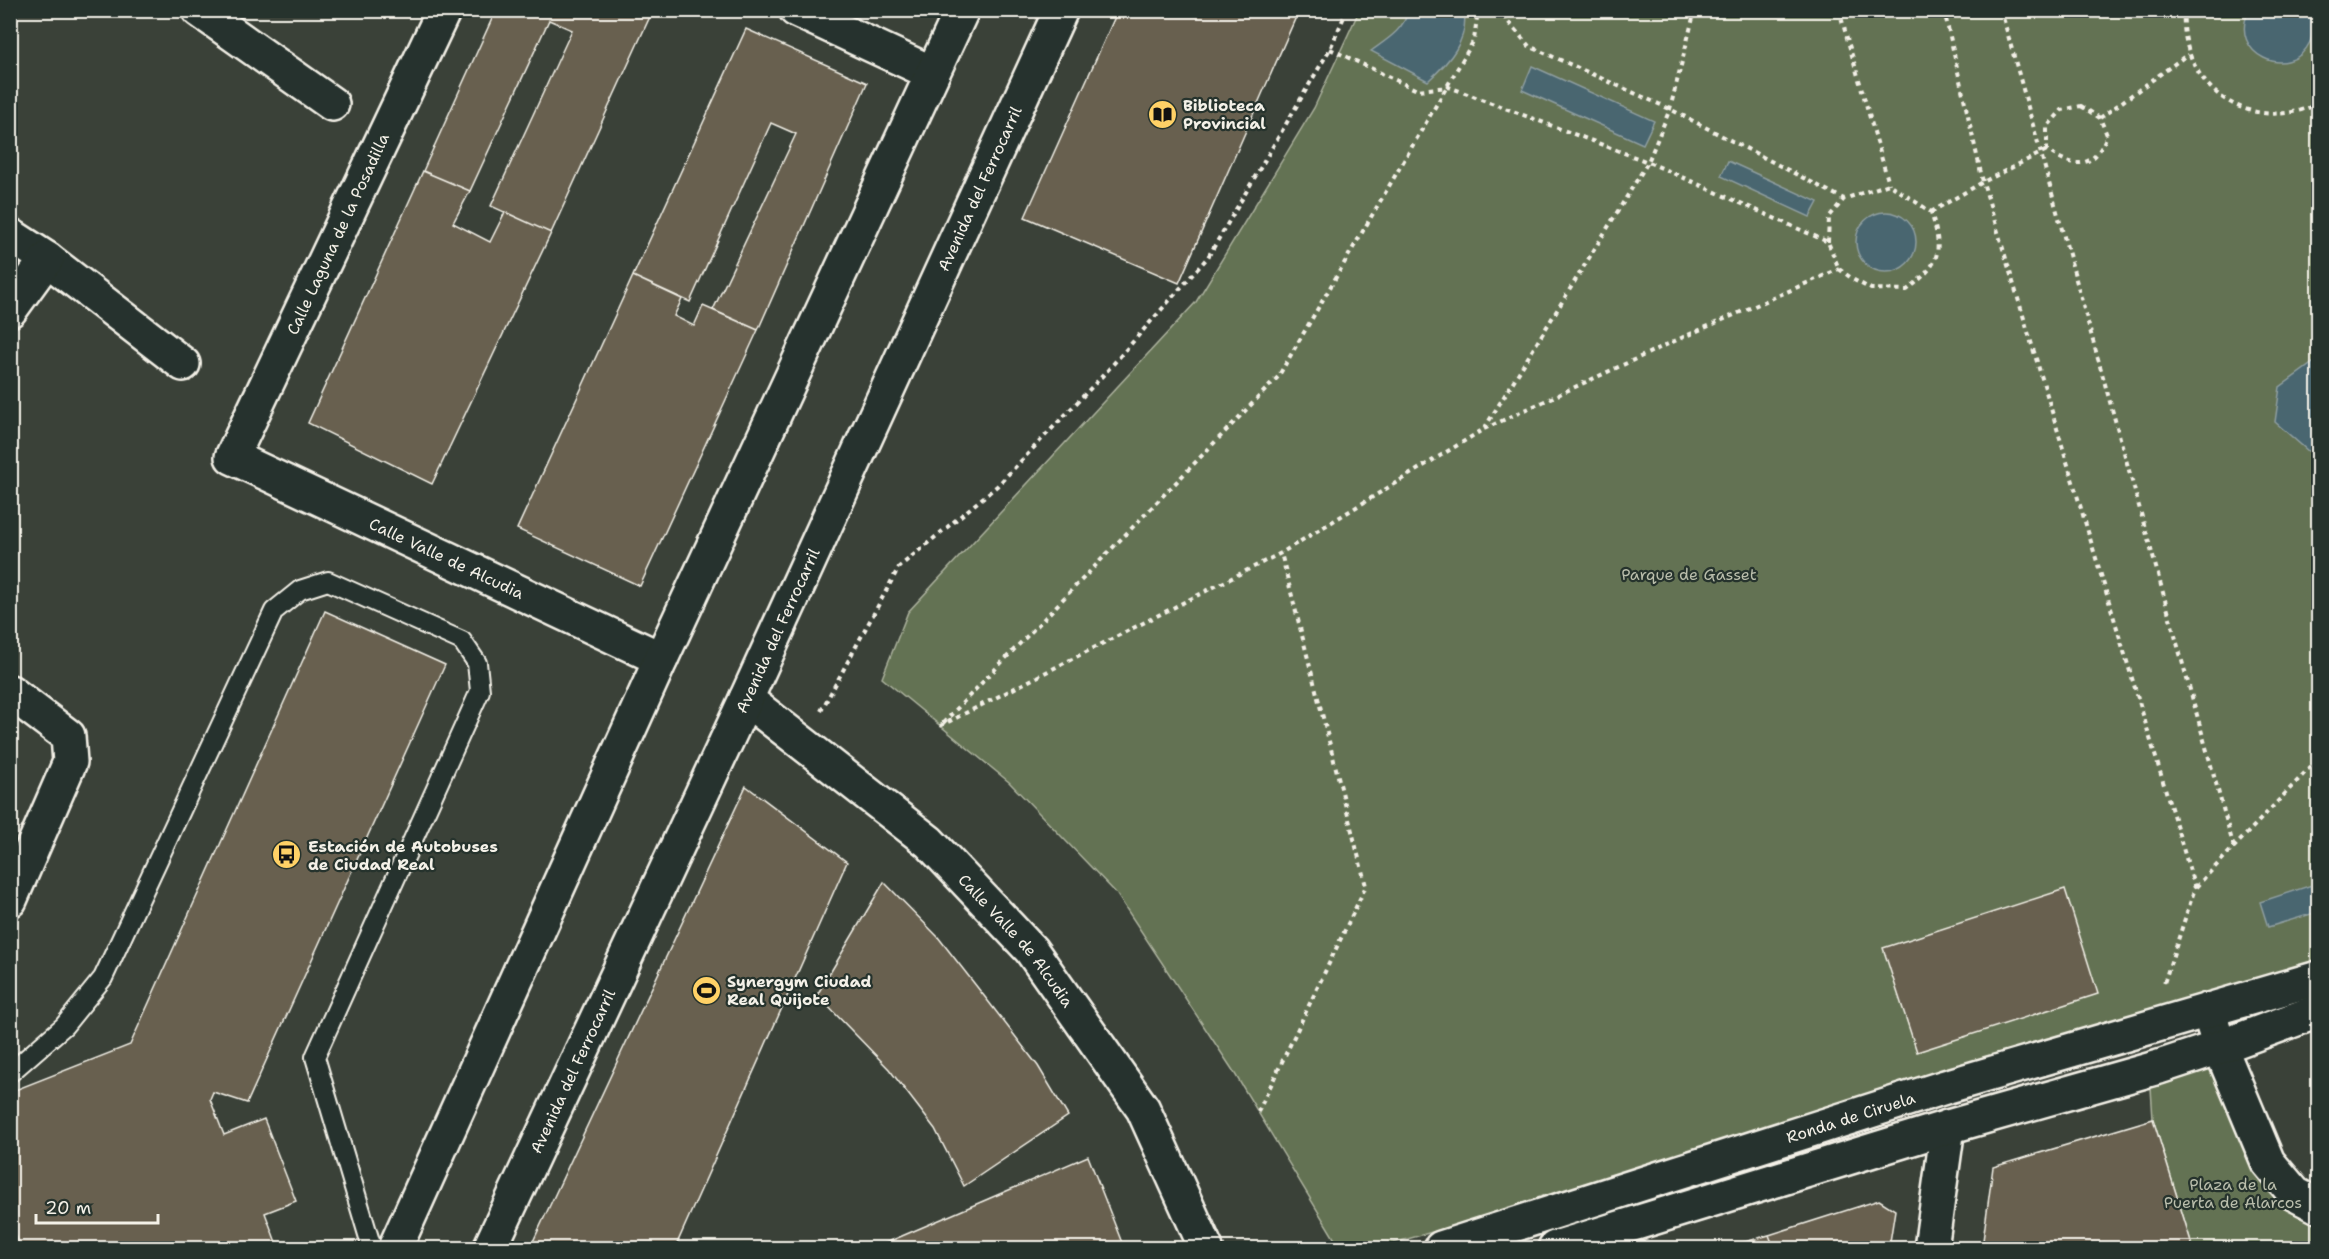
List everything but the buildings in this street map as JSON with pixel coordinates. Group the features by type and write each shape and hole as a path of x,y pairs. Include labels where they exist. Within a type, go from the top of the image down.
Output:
{"main road":[{"path":"200,10 332,104"},
{"name":"Calle Laguna de la Posadilla","path":"232,457 444,10"},
{"path":"796,10 932,73"},
{"path":"395,1248 661,659 962,10"},
{"name":"Avenida del Ferrocarril","path":"490,1248 746,699 1061,10"},
{"path":"10,235 47,259 183,364"},
{"path":"10,310 47,259"},
{"name":"Calle Valle de Alcudia","path":"232,457 661,659"},
{"path":"10,692 68,736 70,762 10,900"},
{"name":"Calle Valle de Alcudia","path":"746,699 929,842 1031,950 1143,1109 1206,1248"},
{"name":"Ronda de Ciruela","path":"1441,1248 1934,1091 2319,978"},
{"path":"2208,1010 2220,1047 2268,1162 2295,1194 2319,1206"},
{"path":"1555,1248 1948,1127 2220,1047 2319,1011"},
{"path":"1931,1248 1948,1127"}],"lane":[{"path":"10,1072 64,1026 103,978 274,611 300,590 328,581 462,640 477,663 480,691 315,1057 372,1248"}],"path":[{"path":"802,743 899,567 997,486 1107,371 1208,257 1330,49 1347,10"},
{"path":"1478,10 1474,40 1449,87 1278,378 940,726 1281,553 1484,429 1679,339 1839,269"},
{"path":"1498,10 1529,46 1670,109 1844,199"},
{"path":"1484,429 1648,162 1670,109 1695,10"},
{"path":"1839,10 1889,184 1931,212 1938,236 1937,257 1925,276 1908,290 1871,289 1839,269 1828,242 1829,217 1844,199 1889,184"},
{"path":"1944,10 1983,182 2195,888"},
{"path":"2001,10 2234,848"},
{"path":"2184,10 2183,28 2188,54 2202,79 2222,98 2247,111 2274,115 2301,111 2319,104"},
{"path":"1330,49 1417,90 1449,87 1648,162 1828,242"},
{"path":"2100,118 2188,54"},
{"path":"2081,106 2100,118 2107,135 2103,147 2091,159 2076,165 2062,161 2047,150 2047,127 2062,110 2081,106"},
{"path":"1931,212 1983,182 2047,150"},
{"path":"1258,1112 1366,886 1281,553"},
{"path":"2150,1027 2195,888 2319,759"}],"green space":[{"name":"Parque de Gasset","path":"1359,11 2318,11 2318,961 2150,1027 1376,1248 1340,1248 1232,1069 1116,893 1009,782 882,678 908,612 1196,302 1314,108"},
{"name":"Plaza de la Puerta de Alarcos","path":"2220,1047 2318,1216 2318,1248 2193,1248 2153,1119 2151,1088 2159,1067"}],"water":[{"path":"1408,11 1464,11 1463,32 1456,50 1428,81 1371,51 1403,24"},
{"path":"2249,11 2309,11 2313,26 2310,42 2301,54 2289,61 2276,62 2264,58 2253,50 2246,39 2244,26"},
{"path":"1532,66 1654,121 1643,144 1522,90"},
{"path":"1728,161 1818,202 1810,217 1721,176"},
{"path":"1886,212 1903,217 1911,225 1916,242 1911,259 1903,267 1886,272 1869,267 1861,259 1856,242 1861,225 1869,217"},
{"path":"2317,360 2318,451 2308,451 2275,422 2280,387"},
{"path":"2318,883 2318,912 2268,927 2260,902"}],"place":[{"name":"Biblioteca Provincial","path":"1162,114"},
{"name":"Estación de Autobuses de Ciudad Real","path":"287,855"},
{"name":"Synergym Ciudad Real Quijote","path":"706,990"}]}
